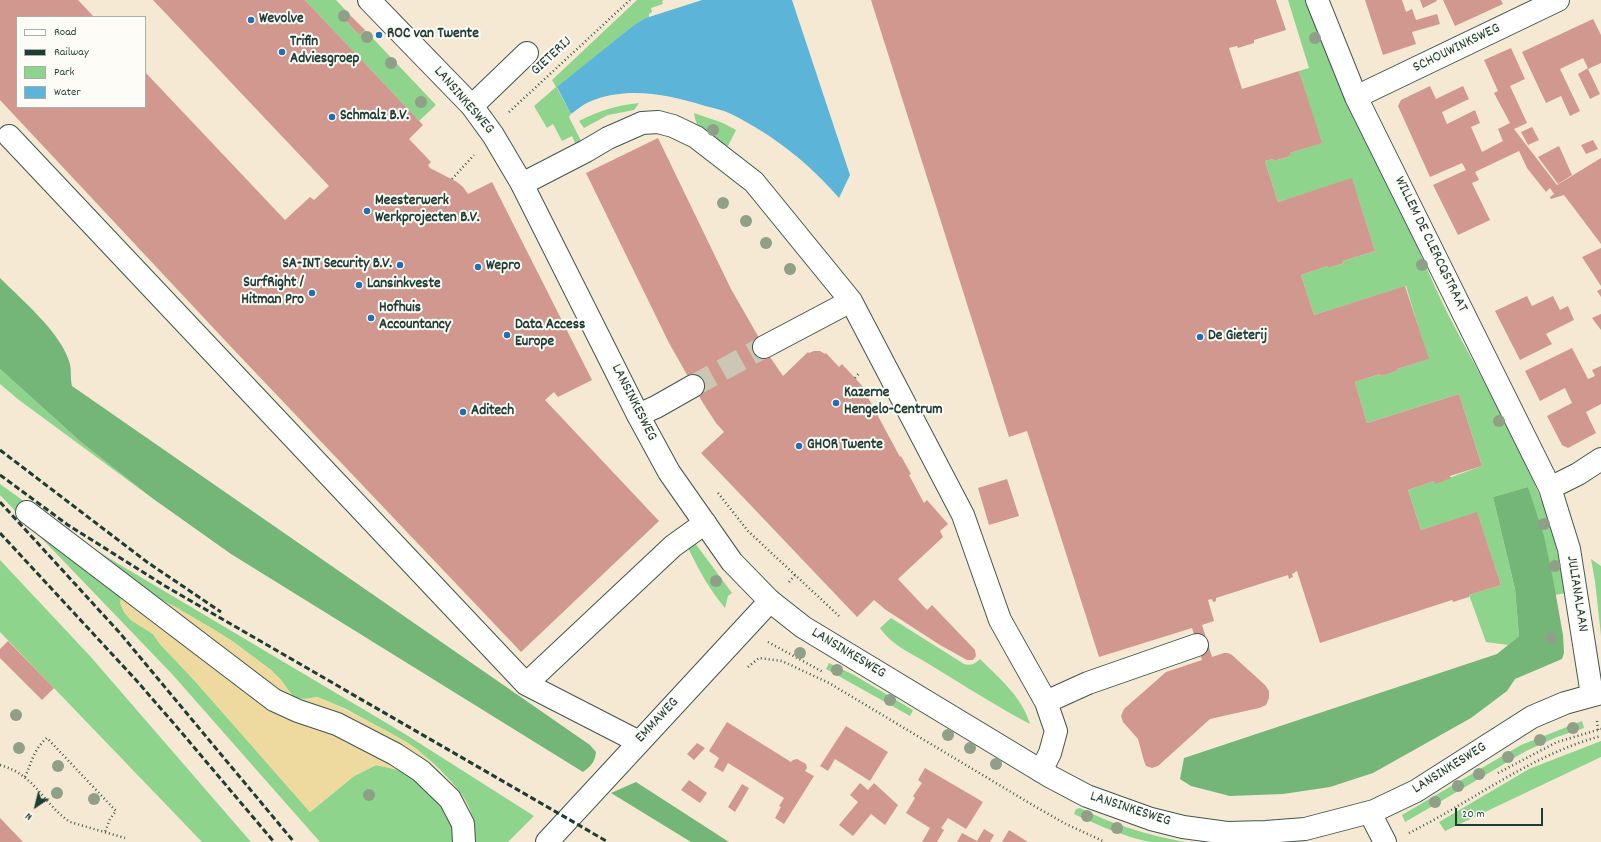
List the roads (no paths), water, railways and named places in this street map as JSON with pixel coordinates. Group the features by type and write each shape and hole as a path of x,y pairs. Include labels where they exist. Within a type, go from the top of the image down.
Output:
{"main road":[{"name":"LANSINKESWEG","path":"369,0 472,106 494,135 522,184 638,415 669,472 732,562 770,601 803,627 1040,771 1087,796 1151,819 1183,827 1228,833 1266,832 1306,836 1370,813 1416,791 1532,717 1565,703 1597,694"},
{"name":"WILLEM DE CLERCQSTRAAT","path":"1317,0 1356,97 1550,488"},
{"name":"SCHOUWINKSWEG","path":"1356,97 1558,0"},
{"path":"472,106 527,53"},
{"path":"522,184 586,152 608,138 642,123 658,122 673,126 696,137 754,182 851,301 963,516 1000,620 1046,702 1056,731 1050,753 1040,771"},
{"path":"9,136 526,684 639,742"},
{"path":"764,347 851,301"},
{"path":"638,415 656,407 693,386"},
{"path":"1550,488 1578,474 1601,459"},
{"name":"JULIANALAAN","path":"1550,488 1569,549 1597,694"},
{"path":"27,512 274,700 298,711 337,724 395,754 421,771 450,799 463,824 464,842"},
{"path":"526,684 673,546 705,523"},
{"name":"EMMAWEG","path":"547,842 770,601"},
{"path":"1046,702 1088,683 1197,645"},
{"path":"1370,813 1394,839"}],"water":[{"path":"702,0 792,0 850,175 839,198 815,173 789,150 746,122 721,110 661,95 632,93 603,97 586,103 571,114 557,87 634,25 646,18"}],"tunnel":[{"path":"693,386 764,347"}],"railway":[{"path":"0,450 147,562 221,612"},
{"path":"0,475 68,525 165,586 608,842"},
{"path":"0,502 119,632 294,842"},
{"path":"0,533 136,680 274,842"}],"place":[{"name":"Wevolve","path":"251,20"},
{"name":"ROC van Twente","path":"379,35"},
{"name":"Trifin Adviesgroep","path":"282,52"},
{"name":"Schmalz B.V.","path":"332,117"},
{"name":"Meesterwerk Werkprojecten B.V.","path":"367,211"},
{"name":"SA-INT Security B.V.","path":"400,265"},
{"name":"Wepro","path":"478,267"},
{"name":"Lansinkveste","path":"359,285"},
{"name":"SurfRight / Hitman Pro","path":"312,293"},
{"name":"Hofhuis Accountancy","path":"371,318"},
{"name":"Data Access Europe","path":"507,335"},
{"name":"De Gieterij","path":"1200,337"},
{"name":"Kazerne Hengelo-Centrum","path":"836,403"},
{"name":"Aditech","path":"463,412"},
{"name":"GHOR Twente","path":"799,446"}]}
